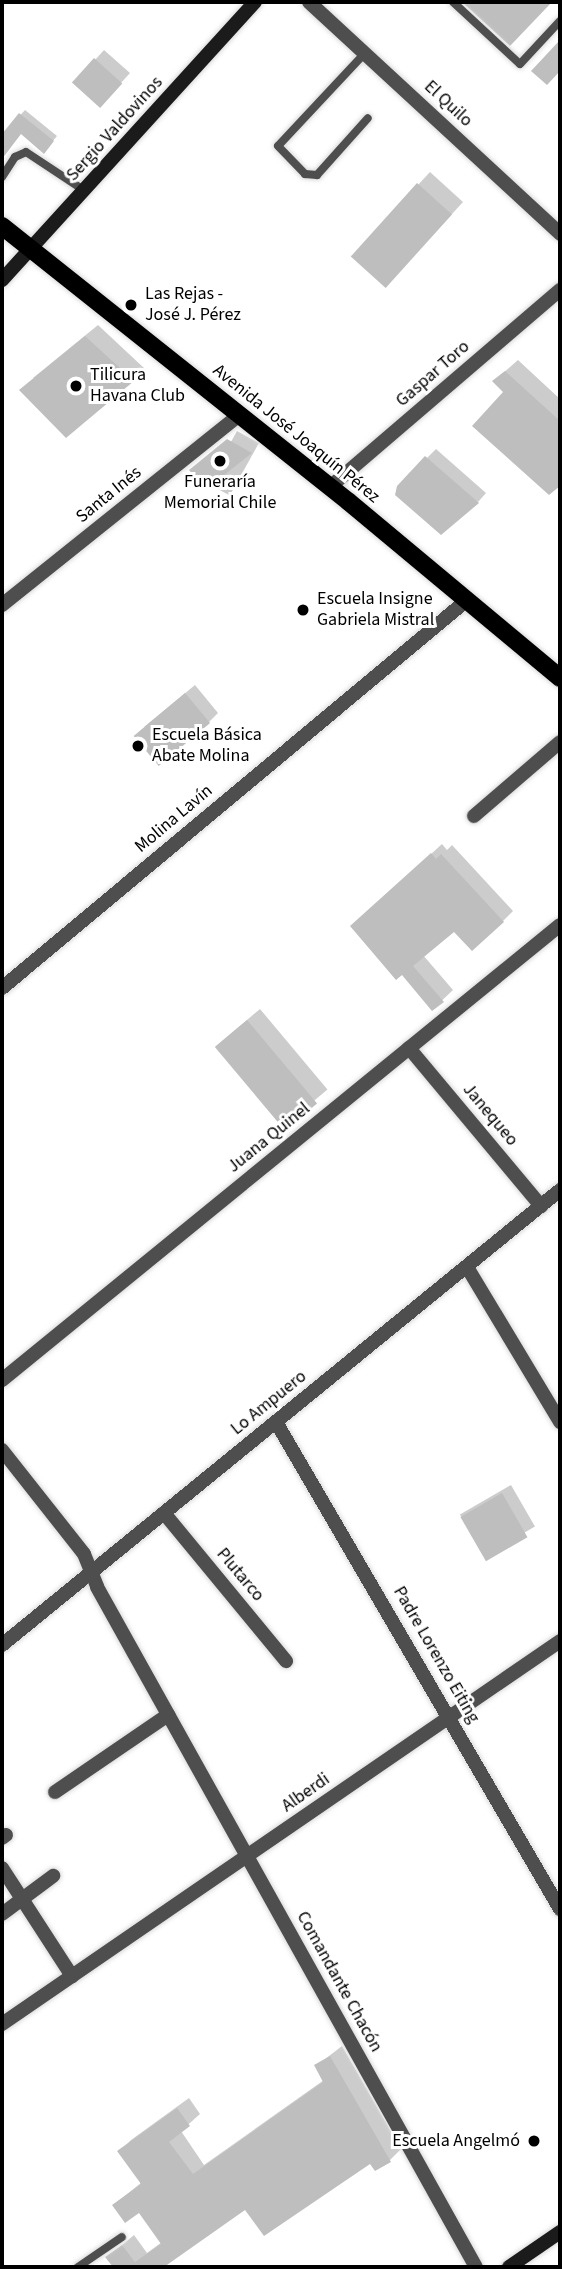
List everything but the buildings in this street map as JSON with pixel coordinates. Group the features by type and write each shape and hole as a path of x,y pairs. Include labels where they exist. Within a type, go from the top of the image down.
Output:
{"main road":[{"name":"Sergio Valdovinos","path":"2,280 255,2"},
{"name":"Avenida José Joaquín Pérez","path":"2,226 330,487 560,678"},
{"path":"509,2267 560,2232"}],"street":[{"name":"El Quilo","path":"309,2 560,234"},
{"name":"Gaspar Toro","path":"330,487 560,290"},
{"name":"Santa Inés","path":"2,605 239,415"},
{"name":"Molina Lavín","path":"2,988 467,600"},
{"path":"474,816 560,743"},
{"name":"Juana Quinel","path":"2,1380 560,925"},
{"name":"Janequeo","path":"409,1048 541,1206"},
{"name":"Lo Ampuero","path":"2,1645 560,1190"},
{"path":"467,1266 560,1422"},
{"name":"Padre Lorenzo Eiting","path":"276,1422 450,1716 560,1909"},
{"name":"Comandante Chacón","path":"2,1450 84,1554 91,1572 168,1715 476,2267"},
{"name":"Plutarco","path":"164,1513 286,1661"},
{"name":"Alberdi","path":"2,2024 560,1641"},
{"path":"55,1792 168,1715"},
{"path":"2,1868 72,1976"},
{"path":"2,1914 53,1876"}],"lane":[{"path":"453,2 520,64 560,21"},
{"path":"365,53 278,146 305,174 317,175 368,118"},
{"path":"2,177 15,157 26,152 85,191"},
{"path":"78,2267 121,2237"}],"place":[{"name":"Las Rejas - José J. Pérez","path":"131,305"},
{"name":"Tilicura Havana Club","path":"76,386"},
{"name":"Funeraría Memorial Chile","path":"220,461"},
{"name":"Escuela Insigne Gabriela Mistral","path":"303,610"},
{"name":"Escuela Básica Abate Molina","path":"138,746"},
{"name":"Escuela Angelmó","path":"534,2141"}]}
